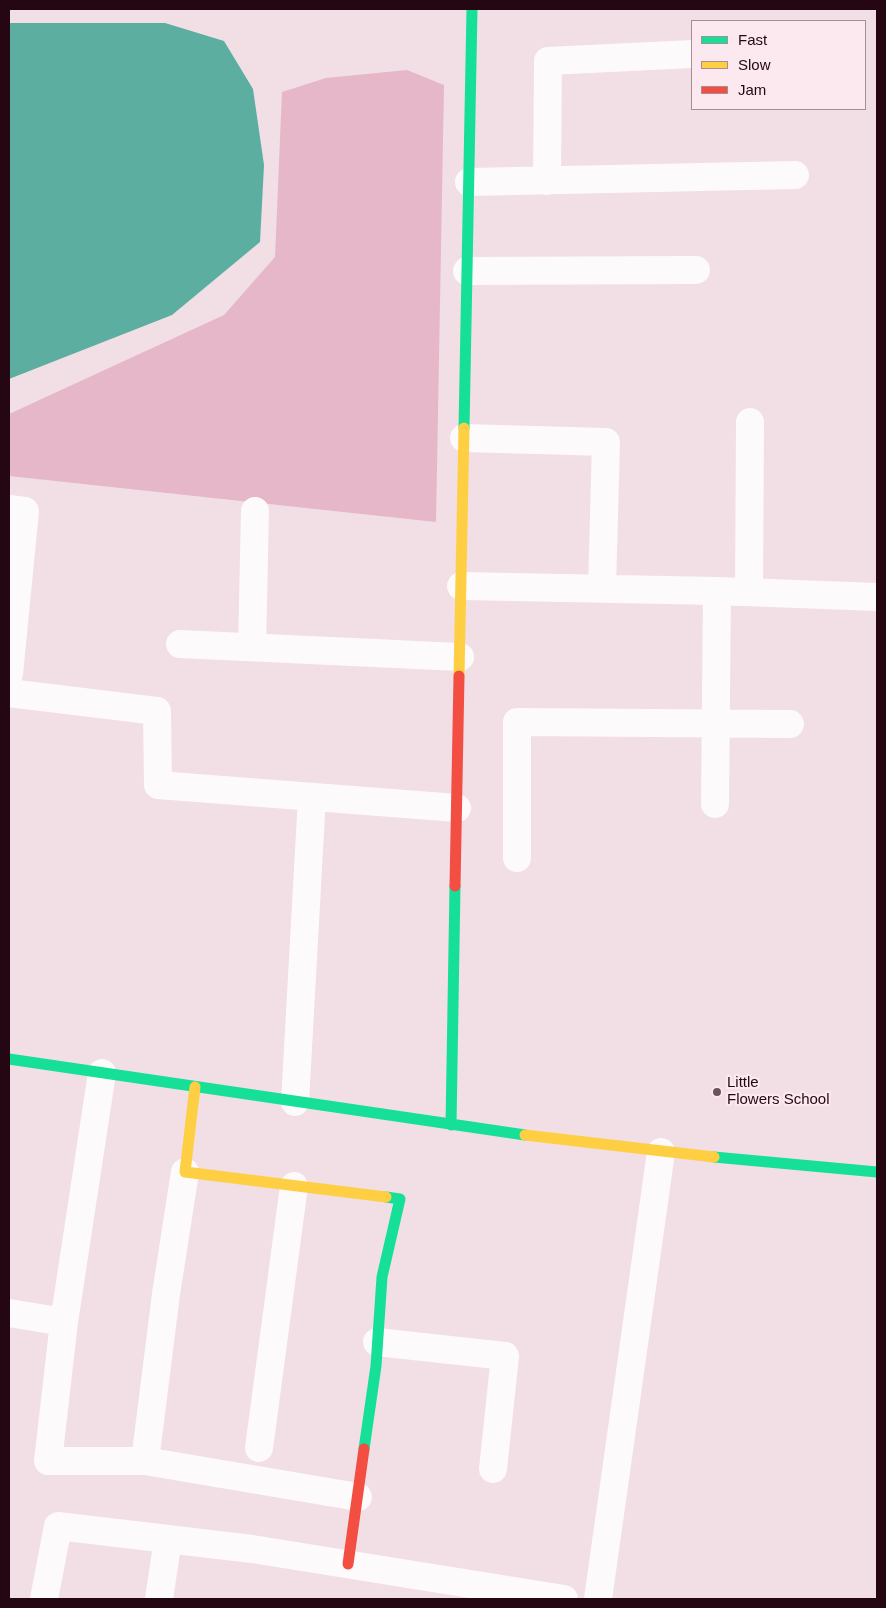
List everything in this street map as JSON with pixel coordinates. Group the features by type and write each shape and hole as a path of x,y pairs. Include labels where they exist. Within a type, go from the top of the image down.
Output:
{"street":[{"path":"451,1125 472,9"},
{"path":"546,180 548,61 691,54"},
{"path":"469,182 795,175"},
{"path":"467,271 696,270"},
{"path":"749,592 750,422"},
{"path":"464,438 606,442 602,588"},
{"path":"9,509 25,510 9,674"},
{"path":"252,647 255,511"},
{"path":"461,586 717,591 877,597"},
{"path":"715,804 717,591"},
{"path":"180,644 460,657"},
{"path":"9,692 157,711 158,785 457,808"},
{"path":"518,858 517,722 790,724"},
{"path":"295,1102 312,797"},
{"path":"9,1059 451,1125 661,1152 877,1172"},
{"path":"102,1073 64,1322 48,1461 145,1461 358,1497"},
{"path":"145,1461 195,1087"},
{"path":"598,1599 661,1152"},
{"path":"185,1172 400,1200 382,1277 377,1342 348,1564"},
{"path":"260,1448 294,1186"},
{"path":"9,1313 64,1322"},
{"path":"377,1342 505,1356 493,1469"},
{"path":"44,1599 58,1526 348,1564 463,1591 564,1599"},
{"path":"159,1599 168,1539"}],"shaded area":[{"path":"9,23 165,23 224,41 253,89 264,165 260,242 172,315 9,379"},
{"path":"407,70 444,85 436,522 9,476 9,414 224,315 275,257 282,92 326,78"}],"traffic: fast":[{"path":"464,428 472,9"},
{"path":"451,1125 455,886"},
{"path":"9,1059 525,1135"},
{"path":"714,1157 877,1172"},
{"path":"364,1449 376,1366 382,1277 400,1199 386,1197"}],"traffic: slow":[{"path":"459,676 464,428"},
{"path":"195,1087 185,1172 386,1197"},
{"path":"525,1135 714,1157"}],"traffic: jam":[{"path":"455,886 459,676"},
{"path":"348,1564 364,1449"}],"place":[{"name":"Little Flowers School","path":"717,1092"}]}
